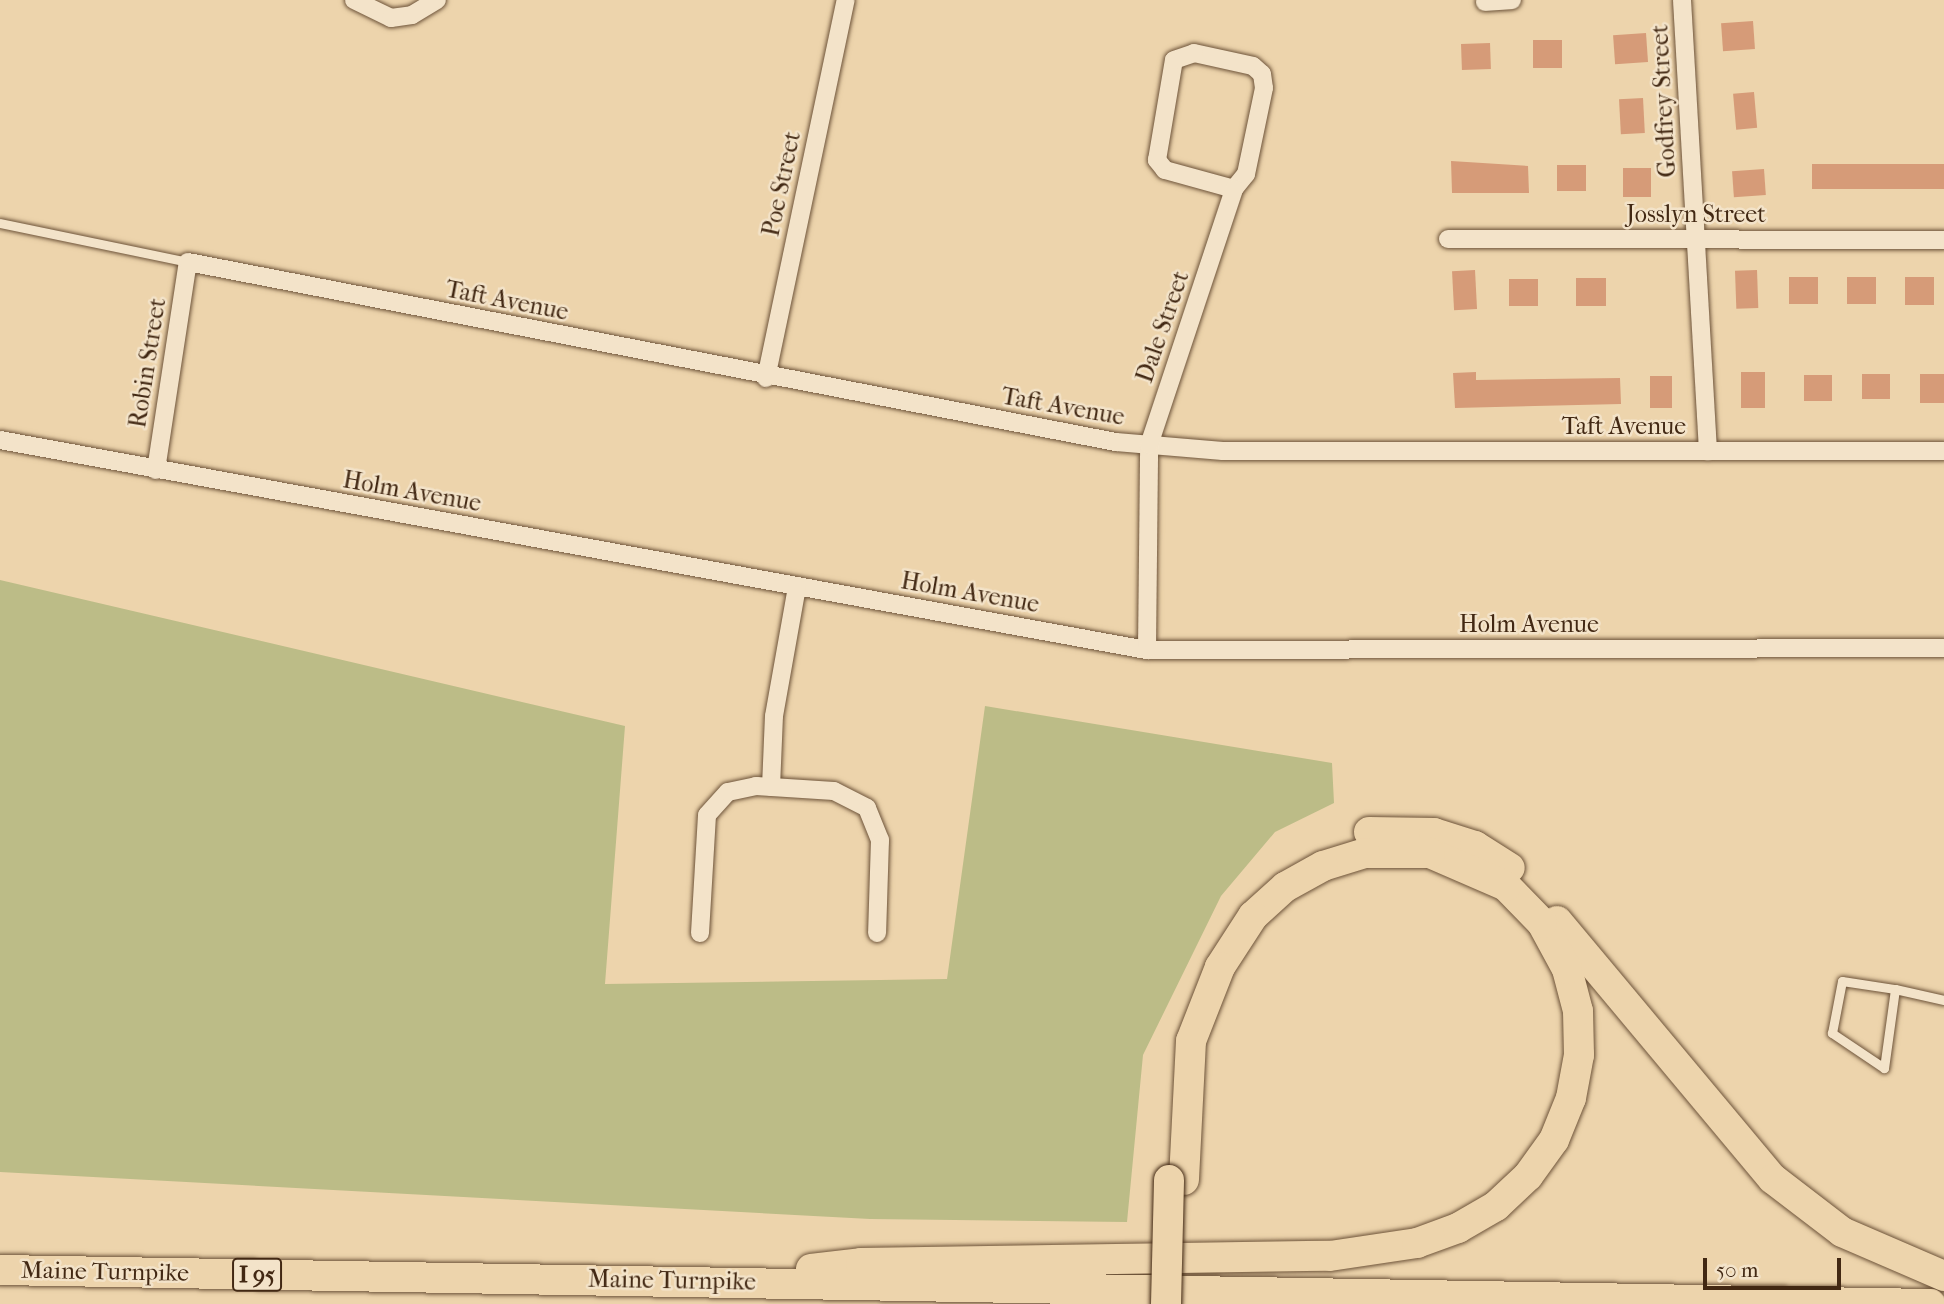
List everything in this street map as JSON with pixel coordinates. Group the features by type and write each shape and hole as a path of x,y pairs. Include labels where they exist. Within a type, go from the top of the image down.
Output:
{"highway":[{"path":"1183,1304 1174,1038 1190,987 1241,906 1272,876 1328,845 1370,832 1413,830 1475,846 1512,870 1742,1147 1806,1207 1881,1252 1944,1276"},
{"path":"515,1278 791,1272 861,1263 1330,1256 1417,1243 1458,1228 1513,1192 1542,1159 1563,1120 1577,1066 1578,1011 1567,969 1542,923 1506,886 1430,853 1355,855 1285,887 1240,934 1209,987 1194,1030 1177,1180 1166,1304"},
{"name":"Maine Turnpike","path":"0,1270 1931,1304"}],"street":[{"path":"354,0 391,18 412,15 437,0"},
{"name":"Poe Street","path":"766,378 846,0"},
{"path":"1485,2 1512,0"},
{"name":"Godfrey Street","path":"1682,0 1708,451"},
{"name":"Dale Street","path":"1147,650 1149,445 1234,189 1247,174 1265,88 1262,74 1253,65 1179,55 1155,147 1157,160 1166,170 1234,189"},
{"name":"Josslyn Street","path":"1448,239 1944,240"},
{"name":"Taft Avenue","path":"188,262 766,378 1149,445 1223,451 1944,451"},
{"name":"Robin Street","path":"156,470 188,262"},
{"name":"Holm Avenue","path":"0,440 1147,650 1944,648"},
{"path":"771,787 774,716 797,587"},
{"path":"700,933 707,815 728,792 771,787 834,791 867,808 880,840 877,933"}],"lane":[{"path":"0,223 188,262"},
{"path":"1895,989 1884,1068 1832,1033 1842,981 1895,989 1944,1000"}],"green space":[{"path":"0,580 625,726 605,984 947,979 985,706 1332,763 1334,803 1275,832 1221,896 1143,1055 1127,1222 870,1219 0,1172"}],"building":[{"path":"1753,21 1755,49 1723,51 1721,23"},
{"path":"1646,33 1648,62 1615,64 1613,35"},
{"path":"1533,40 1562,40 1562,68 1533,68"},
{"path":"1490,43 1491,69 1462,70 1461,44"},
{"path":"1754,92 1757,128 1736,130 1733,94"},
{"path":"1643,98 1645,133 1621,134 1619,99"},
{"path":"1451,161 1528,166 1529,193 1452,193"},
{"path":"1812,164 1944,164 1944,189 1812,189"},
{"path":"1557,165 1586,165 1586,191 1557,191"},
{"path":"1623,168 1651,168 1651,197 1623,197"},
{"path":"1764,169 1766,195 1734,197 1732,171"},
{"path":"1475,270 1477,309 1454,310 1452,271"},
{"path":"1757,270 1758,308 1736,309 1735,271"},
{"path":"1789,277 1818,277 1818,304 1789,304"},
{"path":"1847,277 1876,277 1876,304 1847,304"},
{"path":"1905,277 1934,277 1934,305 1905,305"},
{"path":"1576,278 1606,278 1606,306 1576,306"},
{"path":"1509,279 1538,279 1538,306 1509,306"},
{"path":"1476,372 1476,380 1620,378 1621,404 1455,408 1453,373"},
{"path":"1741,372 1765,372 1765,408 1741,408"},
{"path":"1862,374 1890,374 1890,399 1862,399"},
{"path":"1920,374 1944,374 1944,403 1920,403"},
{"path":"1804,375 1832,375 1832,401 1804,401"},
{"path":"1650,376 1672,376 1672,408 1650,408"}]}
